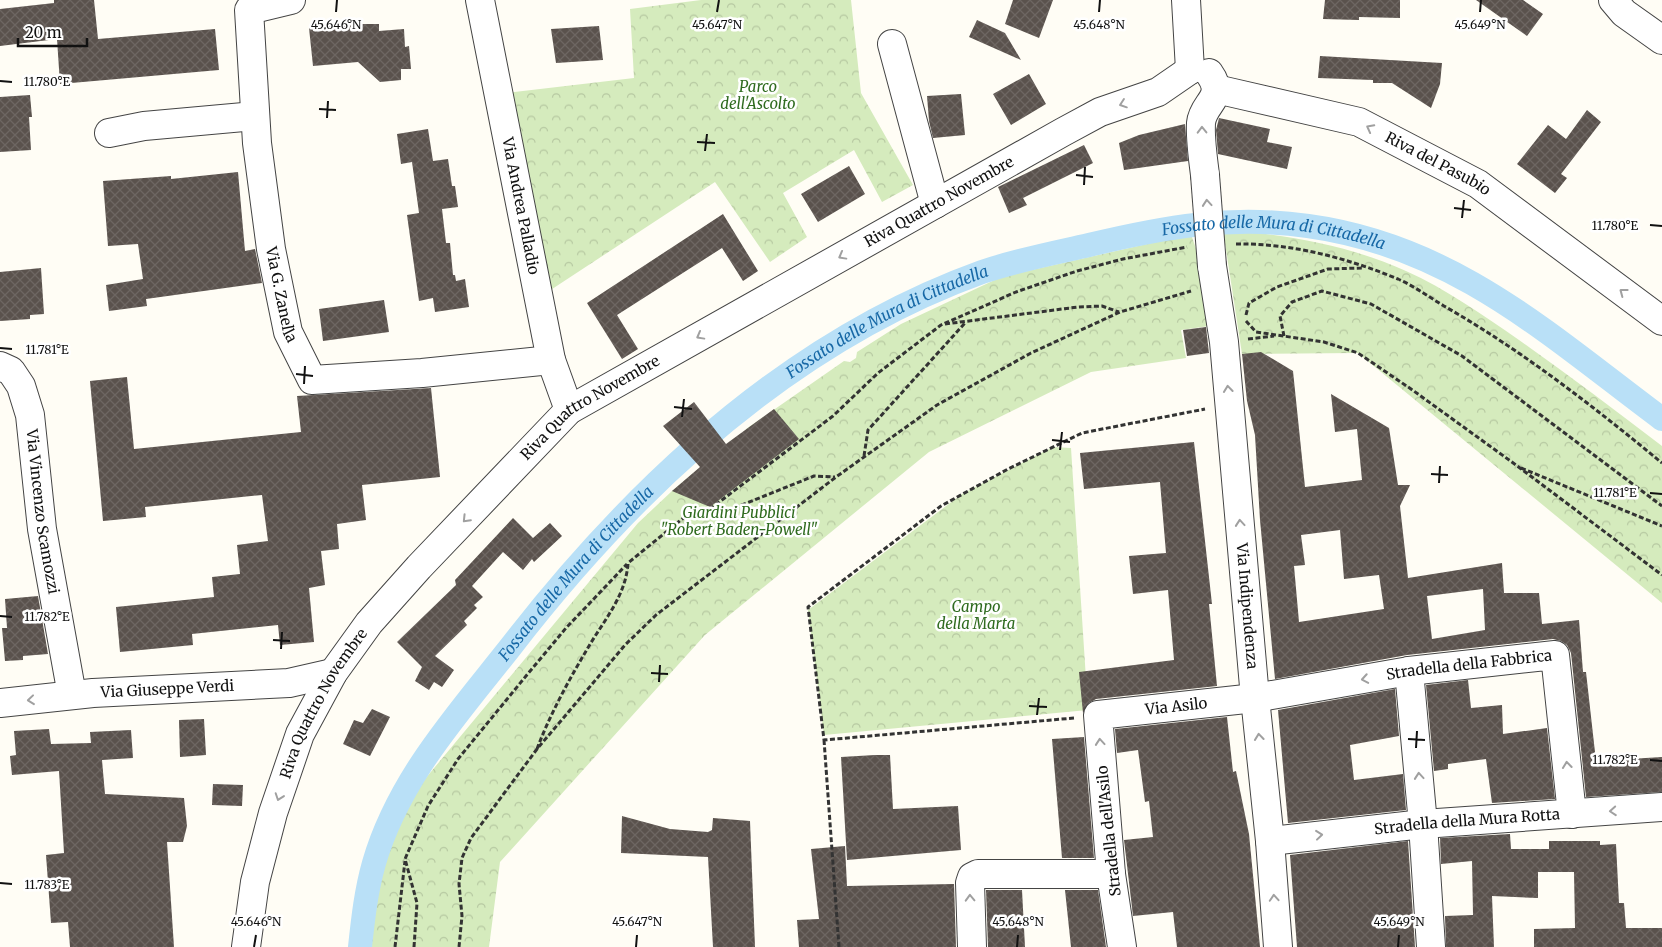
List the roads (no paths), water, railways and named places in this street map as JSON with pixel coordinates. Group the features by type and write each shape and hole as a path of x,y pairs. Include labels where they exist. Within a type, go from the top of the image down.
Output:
{"street":[{"name":"Via G. Zanella","path":"291,0 249,10 256,143 271,249 288,332 312,380 422,374 551,360"},
{"name":"Via Andrea Palladio","path":"480,0 551,360 569,410"},
{"path":"1186,0 1190,70 1209,74 1216,89"},
{"path":"1613,0 1624,12 1662,40"},
{"path":"892,44 935,204"},
{"name":"Riva Quattro Novembre","path":"246,947 255,882 273,813 300,734 333,673 369,624 419,567 569,410 1100,112 1158,92 1190,70"},
{"name":"Via Indipendenza","path":"1216,89 1215,97 1201,121 1205,175 1204,256 1224,342 1254,698 1270,840 1278,947"},
{"name":"Riva del Pasubio","path":"1216,89 1359,122 1367,126 1478,184 1662,321"},
{"path":"109,133 144,126 255,116"},
{"name":"Via Vincenzo Scamozzi","path":"0,366 11,371 21,386 30,415 42,529 72,695"},
{"name":"Stradella della Fabbrica","path":"1254,698 1409,671 1555,655 1572,814"},
{"path":"1409,671 1424,824 1431,947"},
{"name":"Via Giuseppe Verdi","path":"0,703 72,695 289,683 333,673"},
{"name":"Via Asilo","path":"1098,718 1254,698"},
{"name":"Stradella dell'Asilo","path":"1098,718 1112,874 1122,947"},
{"name":"Stradella della Mura Rotta","path":"1270,840 1424,824 1662,807"},
{"path":"972,947 970,884 972,876 978,874 1112,874"}],"waterway":[{"name":"Fossato delle Mura di Cittadella","path":"360,947 367,894 374,863 385,833 413,776 449,724 557,589 608,532 662,477 719,426 780,380 844,338 911,302 982,272 1022,260 1144,233 1225,222 1280,223 1308,226 1360,237 1409,253 1454,274 1497,298 1580,356 1662,419"}],"park label":[{"name":"Parco dell'Ascolto","path":"758,96"},
{"name":"Giardini Pubblici \"Robert Baden-Powell\"","path":"739,522"},
{"name":"Campo della Marta","path":"976,616"}]}
